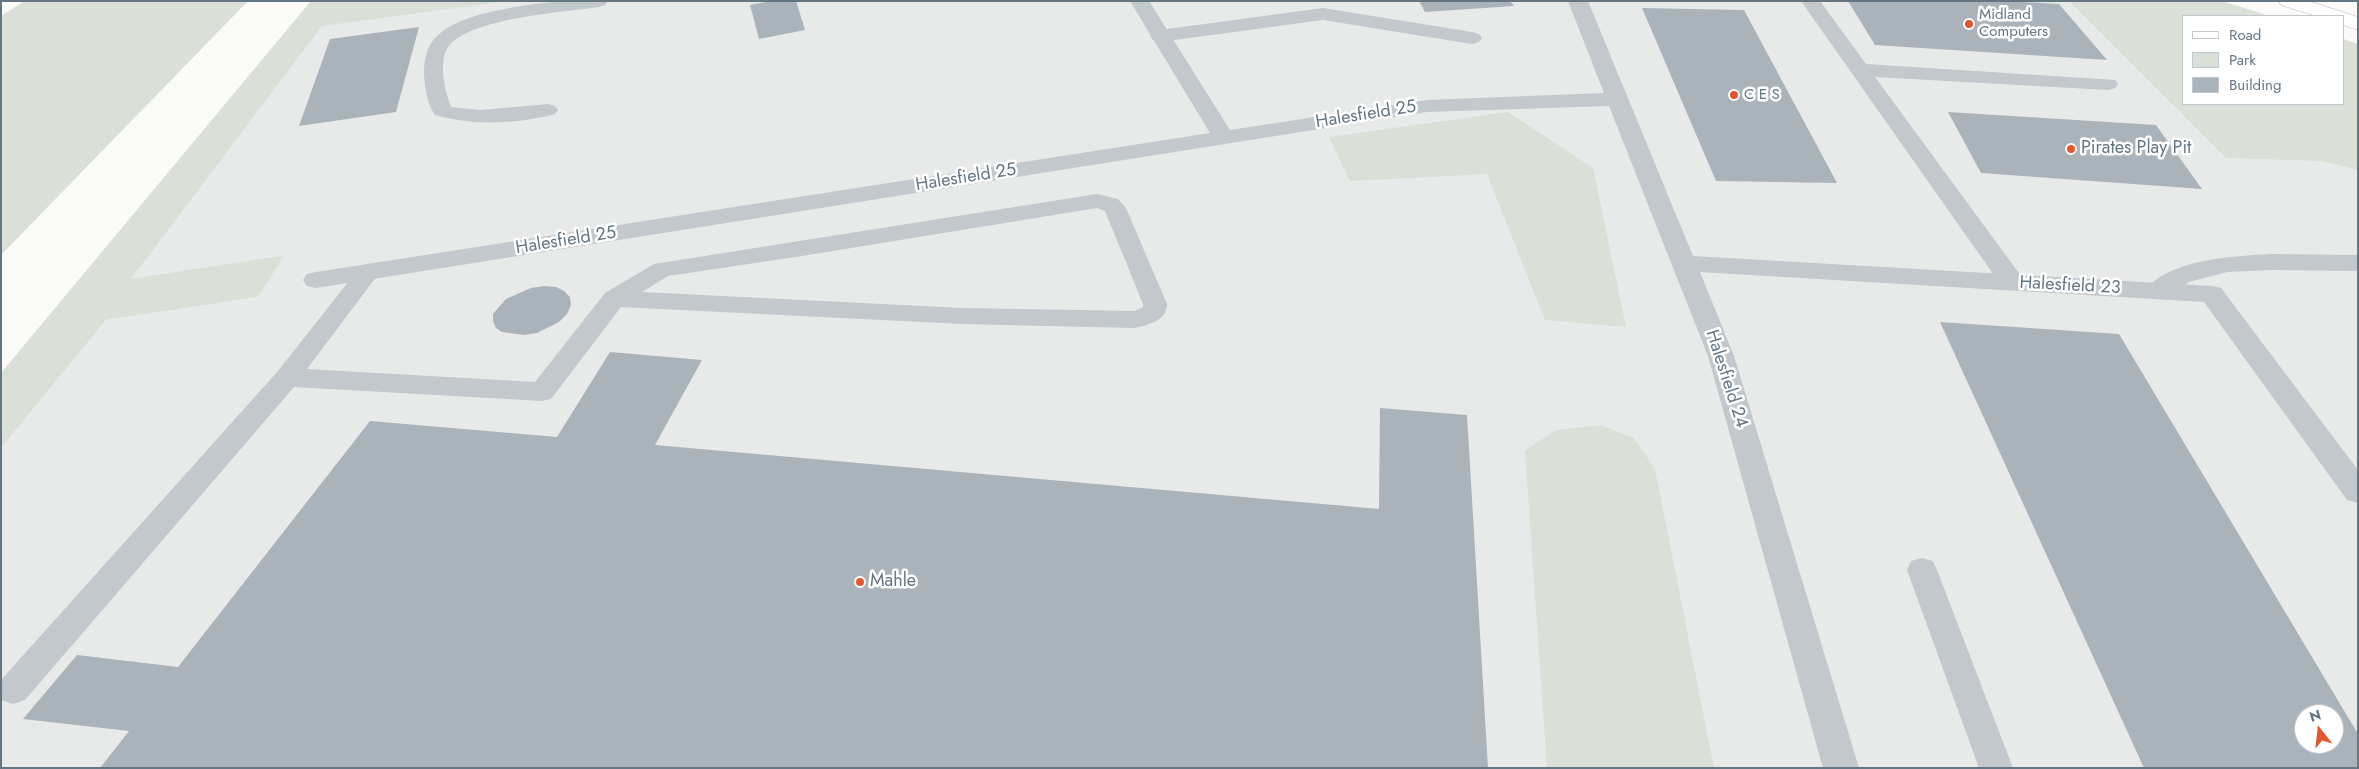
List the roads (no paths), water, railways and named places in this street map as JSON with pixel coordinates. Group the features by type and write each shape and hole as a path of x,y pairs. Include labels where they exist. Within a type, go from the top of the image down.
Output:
{"street":[{"path":"1138,1 1224,138"},
{"name":"Halesfield 24","path":"1578,1 1721,356 1841,768"},
{"path":"2288,1 2332,15"},
{"path":"2344,19 2358,24"},
{"name":"Halesfield 25","path":"316,280 1427,106 1618,99"},
{"name":"Halesfield 23","path":"1684,263 2212,294 2358,492"}],"lane":[{"path":"548,110 474,116 453,115 442,111 434,87 437,53 440,45 456,30 468,24 599,1"},
{"path":"1810,1 2012,282"},
{"path":"1160,36 1319,8 1472,38"},
{"path":"1859,70 2108,84"},
{"path":"287,377 542,392 614,299 662,269 812,248 1097,201 1110,204 1115,208 1156,304 1155,310 1150,314 1134,320 962,316 614,299"},
{"path":"2158,291 2181,276 2227,264 2271,262 2358,263"},
{"path":"13,690 287,377 368,272"},
{"path":"1922,570 1996,768"}],"place":[{"name":"Midland Computers","path":"1969,24"},
{"name":"C E S","path":"1734,95"},
{"name":"Pirates Play Pit","path":"2071,149"},
{"name":"Mahle","path":"860,582"}]}
